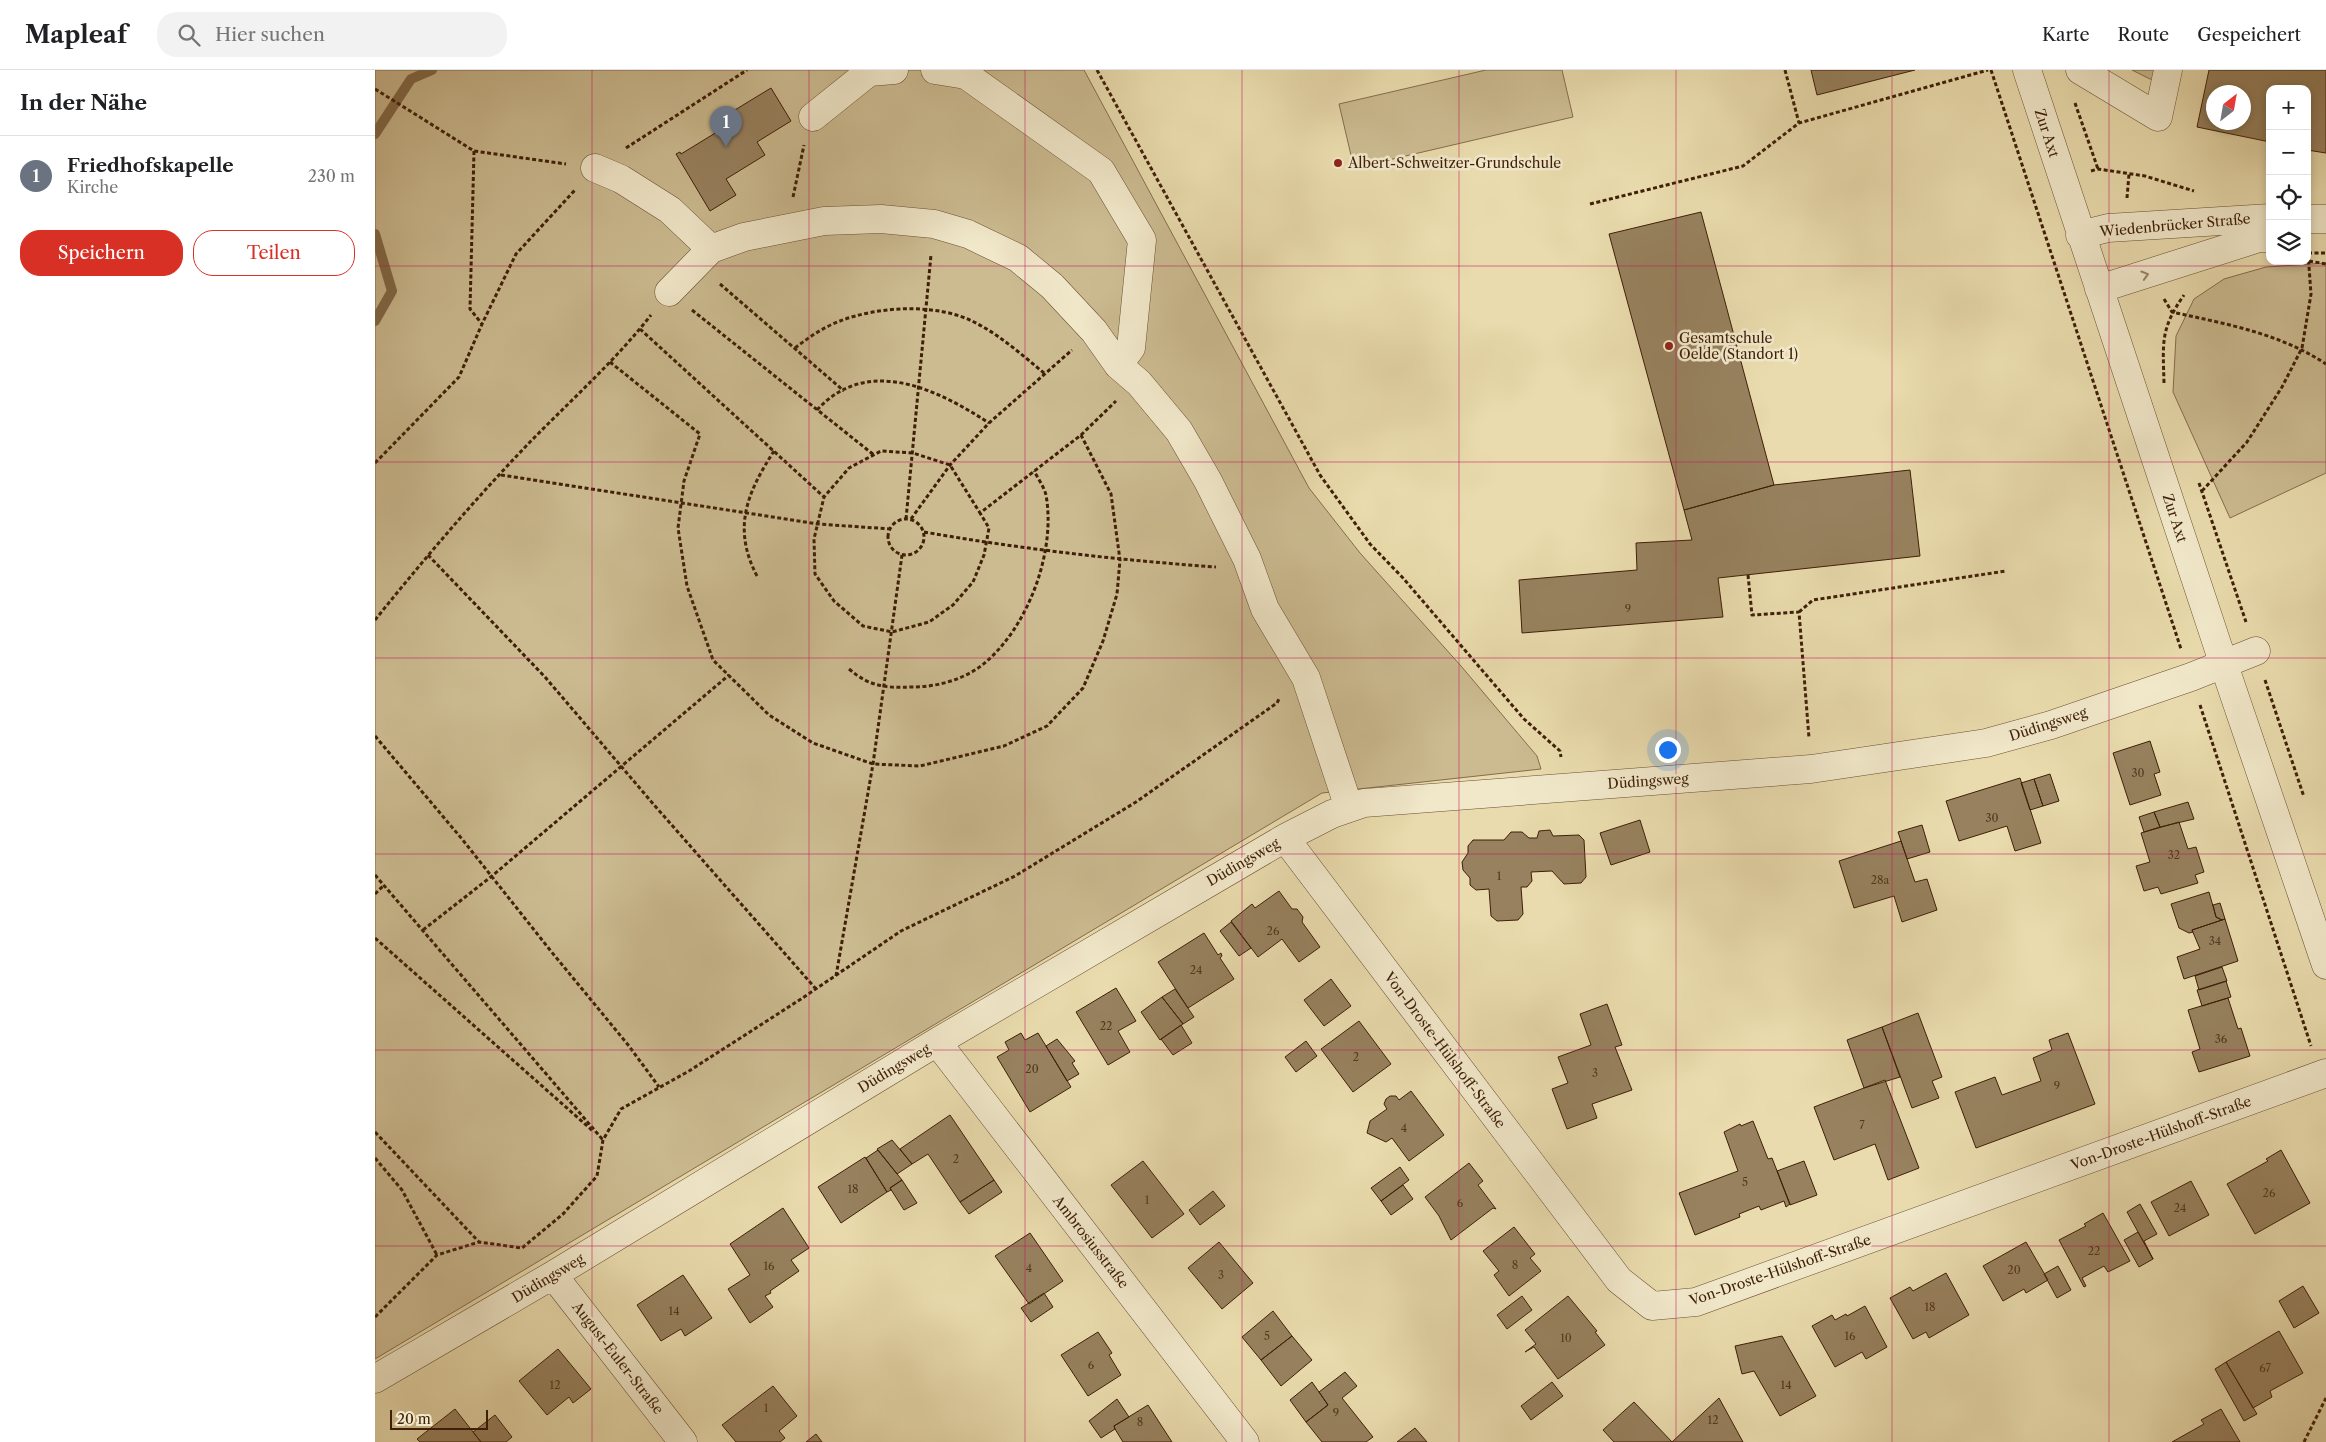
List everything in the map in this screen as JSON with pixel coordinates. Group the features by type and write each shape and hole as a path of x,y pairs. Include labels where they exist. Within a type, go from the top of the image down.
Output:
{"street":[{"path":"813,117 869,72 894,70"},
{"path":"935,70 966,75 1101,170 1142,240 1127,373"},
{"name":"Zur Axt","path":"2027,70 2223,665 2326,965"},
{"path":"2081,70 2158,117 2168,70"},
{"path":"595,168 621,179 670,210 704,256"},
{"name":"Wiedenbrücker Straße","path":"2080,235 2108,228 2266,218"},
{"path":"2311,218 2326,219"},
{"path":"669,292 704,256 743,237 824,220 881,220 934,224 968,234 1018,258 1052,286 1094,331 1127,373 1179,431 1209,481 1251,569 1265,609 1306,678 1349,808"},
{"name":"Wiedenbrücker Straße","path":"2099,289 2259,238 2266,238"},
{"name":"Düdingsweg","path":"375,1379 553,1275 937,1042 1285,838 1349,808 1363,803 1811,769 1986,743 2051,724 2191,677 2255,651"},
{"name":"Von-Droste-Hülshoff-Straße","path":"1285,838 1619,1280 1652,1306 1696,1302 2323,1074"},
{"name":"Ambrosiusstraße","path":"937,1042 1245,1442"},
{"name":"August-Euler-Straße","path":"553,1275 683,1442"}],"path":[{"path":"375,463 459,376 516,254 595,168 747,70"},
{"path":"1097,70 1320,475 1370,544 1403,578 1524,719 1560,750 1566,787"},
{"path":"1785,70 1799,123"},
{"path":"1590,204 1743,166 1799,123 1987,70"},
{"path":"1991,70 2323,1074"},
{"path":"375,89 474,151 595,168"},
{"path":"2073,97 2098,169 2145,176 2197,191"},
{"path":"474,151 470,309 482,324"},
{"path":"906,519 934,224"},
{"path":"2312,248 2326,253"},
{"path":"2312,248 2326,264"},
{"path":"2202,491 2247,442 2282,387 2302,348 2311,294 2312,248"},
{"path":"704,256 795,348 844,391"},
{"path":"2165,384 2163,337 2172,312 2187,290"},
{"path":"375,620 428,555 501,474 610,362 640,329 669,292 874,455"},
{"path":"795,348 820,330 841,320 875,312 926,308 946,311 973,321 998,336 1044,373"},
{"path":"2172,312 2239,326 2302,348 2326,364"},
{"path":"640,329 824,497"},
{"path":"911,519 950,465 989,423 1094,331"},
{"path":"610,362 700,434 684,481 678,528 687,586 713,660 769,715 813,743 873,764 920,766 1004,746 1047,726 1083,688 1103,641 1114,603 1120,560 1111,494 1081,435"},
{"path":"980,513 1081,435 1127,373"},
{"path":"817,410 828,398 844,391 852,384 867,381 896,382 919,387 945,397 989,423"},
{"path":"757,576 749,560 744,535 744,513 748,497 774,451"},
{"path":"881,451 913,453 950,465 989,528 984,555 973,582 953,605 929,622 893,632 863,626 834,602 815,574 814,539 824,497 849,468 874,455 881,451"},
{"path":"849,669 859,678 884,688 931,687 966,675 986,661 1022,618 1046,550 1049,530 1045,493 1034,471"},
{"path":"501,474 818,524 891,529"},
{"path":"2198,482 2305,799"},
{"path":"911,519 919,524 924,532 924,541 920,549 912,554 902,555 893,550 889,542 889,533 893,524 911,519"},
{"path":"924,532 1120,560 1251,569"},
{"path":"428,555 545,677 816,989"},
{"path":"836,976 873,764 893,632 902,555"},
{"path":"1748,575 1752,615 1799,612 1813,600 2006,571"},
{"path":"1799,612 1811,769"},
{"path":"375,1317 437,1255 479,1242 522,1248 563,1214 597,1176 603,1140 621,1109 689,1071 836,976 901,931 1015,876 1136,802 1277,703 1295,659"},
{"path":"423,930 491,876 729,675"},
{"path":"375,736 491,876 660,1087"},
{"path":"375,875 603,1140"},
{"path":"375,894 384,885"},
{"path":"375,938 603,1140"},
{"path":"375,1132 479,1242"},
{"path":"375,1158 402,1190 437,1255"},
{"path":"2304,1442 2326,1398"}],"shaded area":[{"path":"375,70 1084,70 1309,488 1360,553 1461,666 1537,756 1541,769 1322,793 375,1359"},
{"path":"1486,70 1562,70 1573,117 1354,168 1339,104"},
{"path":"2132,70 2156,70 2154,81"},
{"path":"2326,263 2326,473 2230,518 2173,392 2176,336 2194,299 2224,279 2266,267"}],"building":[{"path":"1811,70 1915,70 1817,95"},
{"path":"2209,70 2326,70 2326,153 2311,151 2311,85 2266,85 2266,141 2212,130 2251,130 2251,85 2206,85 2206,129 2197,127"},
{"path":"771,88 791,121 757,142 765,155 726,179 736,195 710,211 676,154 680,152 681,154 730,124 725,116"},
{"path":"1701,212 1774,485 1684,510 1609,234"},
{"path":"1910,470 1920,556 1718,578 1723,617 1522,633 1519,580 1637,570 1636,543 1692,540 1684,510 1774,485"},
{"path":"2150,741 2160,772 2154,774 2161,795 2130,805 2113,753"},
{"path":"2050,774 2059,801 2043,806 2034,779"},
{"path":"2020,778 2041,843 2015,851 2007,826 1959,841 1946,801"},
{"path":"2034,779 2043,806 2030,810 2021,783"},
{"path":"2188,802 2194,819 2160,827 2154,812"},
{"path":"2154,812 2160,827 2144,832 2139,817"},
{"path":"1640,820 1650,852 1611,865 1600,833"},
{"path":"2179,822 2188,849 2196,847 2204,872 2195,875 2198,883 2161,894 2158,887 2144,891 2136,866 2150,862 2141,833"},
{"path":"1922,825 1930,852 1907,859 1898,832"},
{"path":"1550,830 1553,836 1579,835 1584,840 1586,877 1581,883 1564,884 1552,871 1531,872 1532,881 1527,887 1521,887 1523,914 1518,920 1497,921 1491,916 1489,889 1476,890 1470,885 1470,878 1463,870 1462,862 1468,853 1468,846 1473,840 1504,840 1511,832 1522,832 1529,838 1537,838 1539,831"},
{"path":"1901,841 1915,882 1927,879 1937,910 1902,922 1894,896 1854,908 1839,861"},
{"path":"1279,891 1292,909 1297,909 1303,917 1302,922 1320,947 1299,962 1282,939 1258,957 1231,921 1252,904 1255,908"},
{"path":"2209,892 2216,917 2222,920 2192,930 2193,932 2189,933 2179,928 2171,904"},
{"path":"2220,903 2225,919 2222,920 2216,917 2213,905"},
{"path":"2225,919 2238,961 2184,979 2177,957 2200,949 2192,930"},
{"path":"1231,922 1251,948 1239,956 1220,931"},
{"path":"1204,933 1218,955 1221,953 1222,956 1220,958 1234,979 1188,1008 1158,962"},
{"path":"2222,967 2227,981 2199,990 2195,976"},
{"path":"1331,979 1351,1006 1324,1026 1304,1000"},
{"path":"2226,981 2231,997 2202,1006 2197,990"},
{"path":"1116,988 1136,1021 1118,1031 1130,1052 1108,1065 1076,1012"},
{"path":"1175,989 1194,1017 1183,1024 1162,997"},
{"path":"1162,997 1183,1024 1160,1040 1141,1012"},
{"path":"2228,998 2238,1029 2241,1028 2250,1056 2199,1072 2192,1052 2200,1049 2188,1010"},
{"path":"1607,1004 1622,1045 1615,1047 1632,1090 1592,1104 1597,1118 1567,1129 1552,1089 1568,1083 1558,1057 1591,1045 1580,1014"},
{"path":"1918,1013 1942,1077 1932,1081 1939,1098 1912,1108 1882,1027"},
{"path":"1359,1021 1391,1064 1353,1092 1321,1049"},
{"path":"1181,1025 1192,1043 1173,1055 1161,1039"},
{"path":"1882,1027 1900,1077 1864,1088 1847,1040"},
{"path":"1021,1033 1025,1040 1038,1033 1071,1087 1030,1112 997,1057 1009,1050 1005,1042"},
{"path":"2068,1033 2095,1104 1976,1148 1955,1092 1995,1077 2002,1095 2041,1081 2033,1058 2052,1050 2049,1040"},
{"path":"1057,1039 1075,1061 1072,1063 1079,1074 1067,1081 1046,1046"},
{"path":"1306,1041 1317,1056 1296,1072 1285,1057"},
{"path":"1885,1080 1919,1168 1888,1180 1875,1144 1834,1160 1814,1107"},
{"path":"1411,1091 1444,1135 1409,1161 1392,1138 1386,1142 1367,1133 1370,1121 1387,1109 1384,1104 1386,1099 1390,1096 1396,1096 1399,1100"},
{"path":"950,1115 994,1180 960,1202 928,1154 912,1164 900,1149"},
{"path":"1753,1121 1768,1159 1772,1158 1790,1204 1786,1207 1784,1201 1761,1210 1759,1206 1739,1214 1740,1217 1695,1235 1679,1193 1738,1171 1724,1132 1740,1124 1741,1126"},
{"path":"892,1140 912,1164 897,1174 877,1149"},
{"path":"878,1150 902,1180 887,1192 866,1158"},
{"path":"2281,1150 2310,1203 2255,1234 2227,1184 2268,1161 2266,1159"},
{"path":"865,1157 887,1192 841,1223 818,1187"},
{"path":"1143,1161 1184,1214 1152,1238 1111,1185"},
{"path":"1804,1161 1817,1195 1790,1205 1777,1171"},
{"path":"1469,1163 1483,1181 1478,1185 1496,1209 1493,1208 1451,1240 1439,1216 1425,1197"},
{"path":"1400,1167 1409,1180 1381,1201 1371,1188"},
{"path":"902,1180 917,1203 904,1210 890,1188"},
{"path":"994,1180 1002,1192 969,1214 960,1202"},
{"path":"2191,1181 2209,1215 2169,1236 2151,1202"},
{"path":"1403,1185 1413,1199 1391,1215 1381,1201"},
{"path":"1213,1191 1225,1206 1200,1225 1189,1210"},
{"path":"2140,1204 2157,1234 2144,1241 2153,1259 2127,1212"},
{"path":"783,1208 809,1248 791,1260 799,1271 765,1296 773,1307 750,1323 728,1289 750,1275 730,1244"},
{"path":"2103,1213 2130,1261 2108,1272 2104,1266 2082,1278 2086,1286 2084,1287 2059,1240 2086,1226 2084,1224"},
{"path":"1514,1227 1535,1254 1530,1258 1541,1271 1509,1296 1494,1275 1499,1271 1483,1251"},
{"path":"2138,1232 2153,1259 2139,1267 2124,1240"},
{"path":"1030,1233 1063,1281 1029,1304 995,1256"},
{"path":"1219,1242 1253,1283 1222,1309 1188,1268"},
{"path":"2026,1242 2048,1280 2026,1293 2024,1289 2003,1301 1983,1266"},
{"path":"2058,1266 2071,1290 2057,1298 2044,1274"},
{"path":"1946,1273 1969,1315 1929,1338 1926,1332 1913,1339 1890,1298 1910,1287 1913,1291"},
{"path":"683,1275 712,1318 685,1336 681,1329 661,1341 637,1305"},
{"path":"2303,1286 2319,1313 2294,1328 2279,1301"},
{"path":"1044,1293 1053,1307 1031,1322 1021,1308"},
{"path":"1522,1296 1532,1310 1507,1329 1497,1315"},
{"path":"1568,1296 1597,1331 1595,1332 1605,1345 1558,1379 1534,1347 1525,1352 1536,1344 1525,1330"},
{"path":"1865,1306 1887,1347 1866,1359 1862,1352 1835,1367 1812,1326 1832,1315 1835,1320"},
{"path":"1273,1311 1292,1336 1261,1360 1242,1337"},
{"path":"2279,1331 2303,1373 2270,1391 2272,1397 2253,1408 2226,1362"},
{"path":"1098,1332 1112,1353 1109,1355 1121,1375 1088,1396 1061,1355"},
{"path":"1292,1336 1312,1360 1281,1386 1261,1360"},
{"path":"1782,1336 1816,1396 1780,1416 1754,1371 1742,1374 1735,1346"},
{"path":"558,1349 591,1389 573,1403 569,1397 547,1415 519,1381"},
{"path":"2226,1362 2257,1414 2244,1421 2215,1369"},
{"path":"1345,1372 1357,1386 1342,1398 1373,1437 1366,1442 1322,1442 1306,1422 1328,1405 1319,1392"},
{"path":"1312,1382 1328,1405 1306,1422 1290,1400"},
{"path":"1552,1382 1563,1396 1531,1420 1521,1406"},
{"path":"773,1386 797,1416 779,1431 785,1438 780,1442 736,1442 722,1425"},
{"path":"1719,1398 1743,1442 1672,1442"},
{"path":"1117,1399 1129,1417 1114,1426 1115,1429 1101,1438 1089,1421"},
{"path":"1634,1402 1672,1442 1614,1442 1603,1430"},
{"path":"1148,1405 1172,1442 1123,1442 1114,1426"},
{"path":"455,1409 481,1442 420,1442 417,1439"},
{"path":"2221,1409 2240,1442 2172,1442 2204,1424 2201,1420"},
{"path":"495,1415 512,1437 506,1442 481,1442 473,1432"},
{"path":"1415,1428 1427,1442 1397,1442"},
{"path":"816,1434 822,1442 806,1442"}],"waterway":[{"path":"375,134 411,79 432,70"},
{"path":"375,234 392,291 375,321"}],"place":[{"name":"Friedhofskapelle","path":"726,147"},
{"name":"Albert-Schweitzer-Grundschule","path":"1338,163"},
{"name":"Gesamtschule Oelde (Standort 1)","path":"1669,346"}]}
